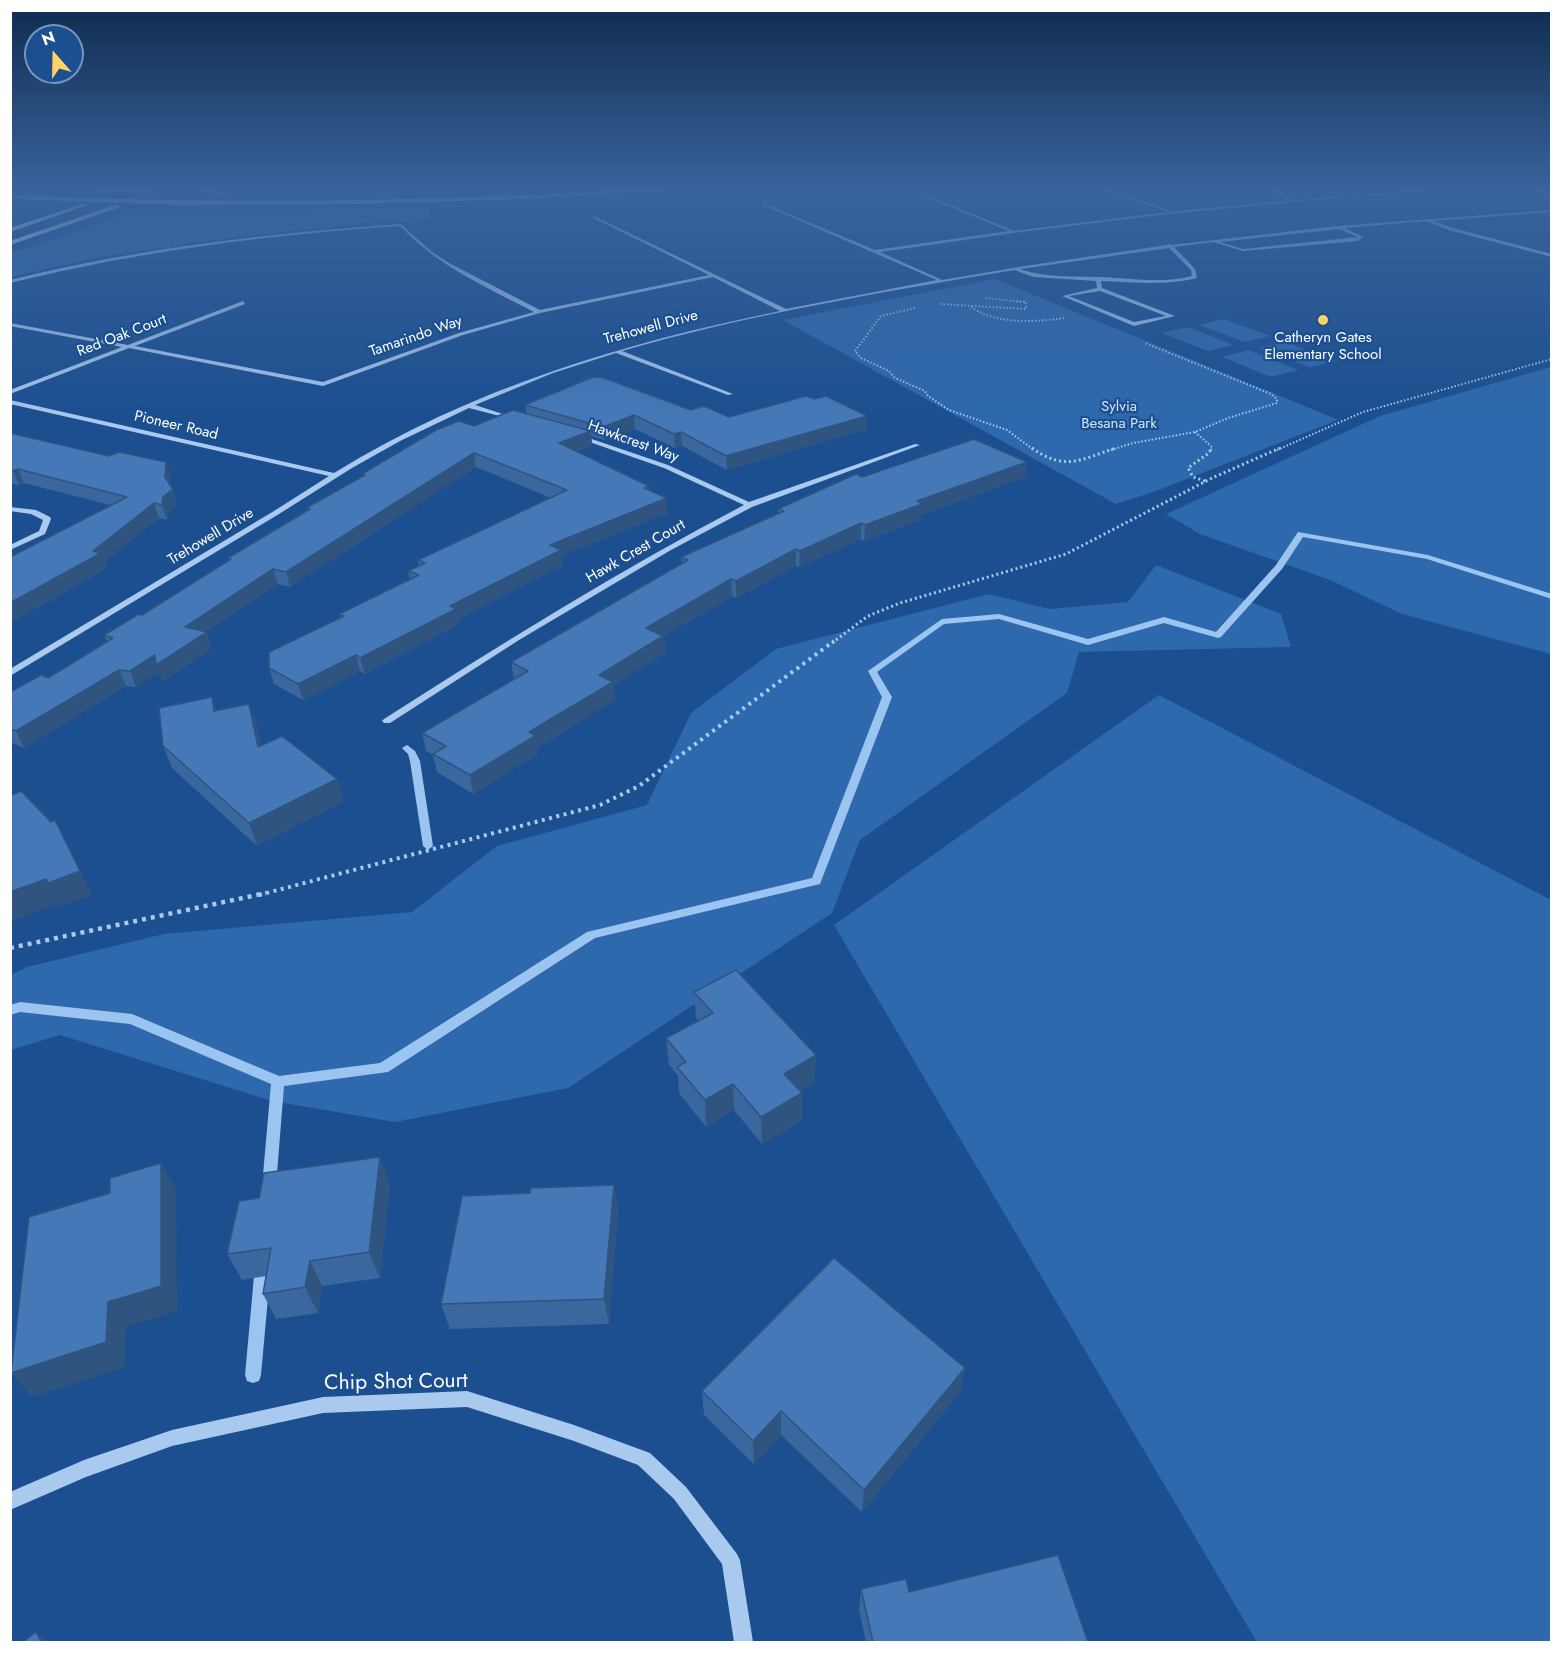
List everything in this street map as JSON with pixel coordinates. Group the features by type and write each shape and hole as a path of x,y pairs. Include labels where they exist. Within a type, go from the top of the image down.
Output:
{"street":[{"path":"10,282 83,265"},
{"path":"451,265 539,312"},
{"path":"690,265 786,311"},
{"path":"905,265 941,280"},
{"name":"Trehowell Drive","path":"10,673 298,500 366,456 470,406 547,374 616,351 682,333 941,280 1032,265"},
{"path":"1012,268 1034,276 1180,281 1195,277 1188,265"},
{"name":"Tamarindo Way","path":"10,324 323,384 461,334 539,312 712,276"},
{"path":"1098,278 1100,288"},
{"path":"1100,288 1172,316 1134,324 1065,296 1100,288"},
{"name":"Red Oak Court","path":"10,392 243,303"},
{"path":"616,351 730,394"},
{"name":"Pioneer Road","path":"10,402 335,475"},
{"path":"470,406 521,421"},
{"name":"Hawkcrest Way","path":"574,436 618,448 713,487 749,505"},
{"name":"Hawk Crest Court","path":"387,721 516,638 668,548 749,505 917,445"},
{"path":"10,509 33,512 47,519 42,532 10,548"},
{"name":"Chip Shot Court","path":"10,1501 84,1469 172,1438 323,1406 467,1399 574,1433 644,1459 680,1492 731,1560 744,1642"}],"path":[{"path":"933,305 942,303 1026,309 1026,302 985,298"},
{"path":"970,306 974,310 996,316 1043,320 1101,310"},
{"path":"923,307 881,316 855,351 861,358 889,371 895,378 925,391 928,396 949,410 993,424 1019,436 1047,459 1069,463 1133,443 1195,432 1228,418 1268,408 1277,403 1277,399 1271,394 1136,340"},
{"path":"10,948 285,890 600,805 639,786 868,616 900,603 1066,554 1205,481 1363,412 1551,359"},
{"path":"1195,432 1212,447 1209,453 1188,468 1193,477 1205,481"}],"green space":[{"path":"11,265 63,265 11,277"},
{"name":"Sylvia Besana Park","path":"995,279 1338,420 1156,491 1116,504 783,320"},
{"path":"1224,319 1270,336 1245,342 1199,325"},
{"path":"1188,327 1234,345 1208,351 1162,333"},
{"path":"1285,342 1336,361 1310,367 1259,348"},
{"path":"1249,350 1298,370 1271,377 1222,357"},
{"path":"1551,367 1551,654 1402,614 1330,580 1200,534 1166,514 1380,416"},
{"path":"1156,565 1281,614 1291,647 1079,652 1067,693 860,840 832,913 568,1088 395,1122 272,1101 60,1035 11,1050 11,975 27,967 164,934 412,912 497,846 647,805 691,713 776,649 989,594 1049,609 1128,602"},
{"path":"1159,695 1551,900 1551,1642 1257,1642 834,925"}],"building":[{"path":"593,377 604,378 691,410 704,406 729,417 806,396 814,399 826,396 867,416 726,456 681,432 674,434 634,415 603,427 525,405"},
{"path":"513,410 591,431 559,443 649,486 644,488 667,498 550,545 561,550 450,606 456,609 360,658 356,655 298,684 269,668 269,652 344,616 339,614 419,575 408,571 425,563 418,560 567,490 474,453 286,572 273,569 185,627 207,632 156,665 155,655 130,671 119,670 16,731 10,729 10,692 41,675 48,678 113,638 104,635 139,614 142,615 231,559 228,558 310,509 306,508 365,475 362,474 436,430 459,421 474,426"},
{"path":"10,433 109,456 119,452 166,462 165,477 173,489 163,497 162,505 154,503 93,551 101,553 10,603 10,557 127,497 18,469 10,471"},
{"path":"974,439 1027,462 917,501 922,504 865,525 861,523 800,551 796,549 736,581 731,579 646,628 663,636 599,675 613,682 529,732 535,736 470,775 433,754 446,746 422,733 528,671 511,662 688,560 681,557 784,511 778,509 856,474 862,477"},
{"path":"212,697 214,711 249,704 258,747 282,736 337,779 249,823 163,746 159,708"},
{"path":"21,791 51,822 55,820 80,871 48,883 46,879 10,892 10,796"},
{"path":"736,970 816,1055 784,1074 802,1093 761,1117 733,1084 705,1100 677,1067 686,1062 666,1038 713,1013 694,992"},
{"path":"380,1157 369,1252 310,1261 305,1287 263,1294 271,1248 227,1254 239,1201 259,1198 264,1173"},
{"path":"161,1163 161,1286 108,1302 106,1342 11,1373 29,1217 110,1193 110,1178"},
{"path":"614,1185 604,1299 441,1304 462,1196 530,1193 531,1188"},
{"path":"834,1258 965,1368 864,1490 781,1411 753,1441 702,1391"},
{"path":"1058,1555 1088,1642 873,1642 861,1589 906,1579 909,1592"},
{"path":"36,1632 41,1642 23,1642"}],"waterway":[{"path":"278,1081 383,1068 591,935 816,881 887,697 872,671 942,622 999,616 1088,642 1164,620 1218,635 1279,567 1301,534 1428,557 1552,597"},
{"path":"407,748 415,761 428,846"},
{"path":"10,1010 20,1007 132,1019 278,1081"},
{"path":"269,1186 278,1081"},
{"path":"253,1375 263,1265"}],"place":[{"name":"Catheryn Gates Elementary School","path":"1323,320"}]}
